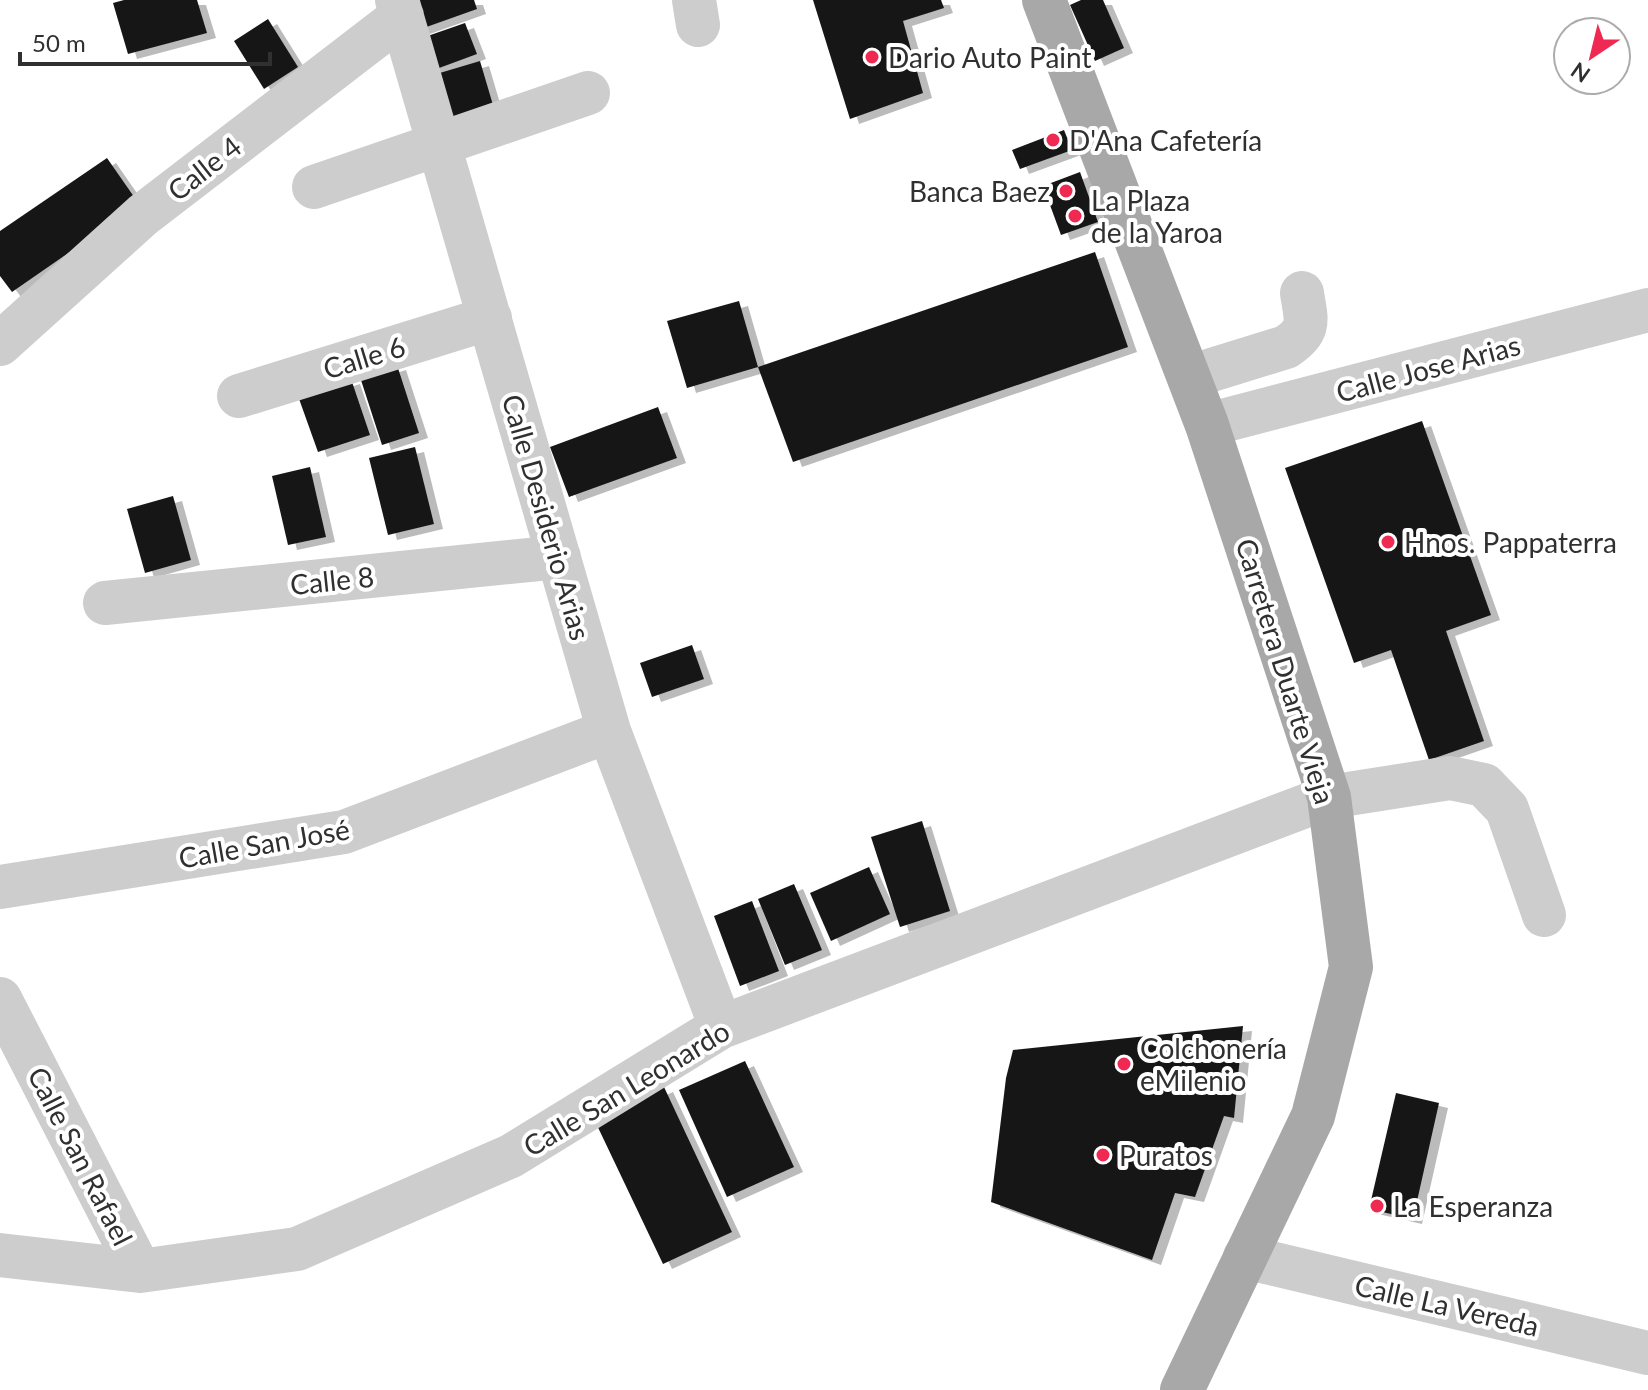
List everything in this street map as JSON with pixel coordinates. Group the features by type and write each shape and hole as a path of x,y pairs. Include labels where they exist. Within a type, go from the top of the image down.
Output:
{"main road":[{"name":"Carretera Duarte Vieja","path":"1050,2 1207,425 1329,797 1351,967 1313,1116 1182,1390"}],"street":[{"name":"Calle Desiderio Arias","path":"399,8 609,731 721,1027"},
{"name":"Calle 4","path":"5,329 399,8"},
{"path":"314,187 588,93"},
{"path":"1189,377 1286,347 1299,338 1307,325 1302,293"},
{"name":"Calle Jose Arias","path":"1207,425 1648,310"},
{"name":"Calle 6","path":"239,396 490,318"},
{"name":"Calle 8","path":"105,603 559,557"},
{"name":"Calle San José","path":"0,887 344,832 609,731"},
{"name":"Calle San Leonardo","path":"0,1255 140,1271 297,1249 511,1156 721,1027 1329,797 1450,778 1484,785 1507,809 1544,915"},
{"name":"Calle San Rafael","path":"0,999 140,1271"},
{"name":"Calle La Vereda","path":"1245,1257 1648,1353"}],"building":[{"path":"124,0 197,0 207,33 128,54 113,3"},
{"path":"407,0 474,0 477,9 418,30"},
{"name":"Dario Auto Paint","path":"813,0 941,0 944,8 903,21 923,93 850,119"},
{"path":"1081,0 1103,0 1124,48 1095,61 1070,5"},
{"path":"268,19 298,67 264,89 234,41"},
{"path":"465,23 477,54 431,71 419,39"},
{"path":"480,61 493,105 447,119 433,75"},
{"name":"D'Ana Cafetería","path":"1064,130 1072,150 1020,169 1012,150"},
{"path":"107,158 139,204 12,292 0,276 0,231"},
{"path":"1080,172 1098,222 1061,235 1043,186"},
{"path":"1095,252 1128,347 793,462 758,367"},
{"path":"739,301 758,367 687,388 667,321"},
{"path":"397,365 419,433 382,445 360,377"},
{"path":"351,379 370,435 318,452 298,396"},
{"path":"658,407 677,458 569,497 550,447"},
{"name":"Hnos. Pappaterra","path":"1422,421 1491,615 1446,631 1484,741 1429,760 1391,650 1354,663 1285,468"},
{"path":"415,447 434,524 388,535 369,458"},
{"path":"310,467 326,537 288,545 272,476"},
{"path":"173,496 191,560 145,573 127,509"},
{"path":"692,645 704,679 652,697 640,663"},
{"path":"922,821 950,911 900,927 871,837"},
{"path":"869,867 890,914 831,941 810,893"},
{"path":"794,884 822,950 785,965 758,899"},
{"path":"752,901 779,971 740,986 714,916"},
{"name":"Puratos","path":"1243,1026 1234,1118 1224,1116 1195,1197 1175,1193 1152,1260 991,1202 1006,1078 1013,1050"},
{"path":"745,1061 794,1167 727,1197 679,1090"},
{"path":"664,1087 732,1232 663,1264 594,1119"},
{"path":"1396,1093 1439,1103 1413,1219 1369,1209"}],"place":[{"name":"Dario Auto Paint","path":"872,57"},
{"name":"D'Ana Cafetería","path":"1053,140"},
{"name":"Banca Baez","path":"1066,191"},
{"name":"La Plaza de la Yaroa","path":"1075,216"},
{"name":"Hnos. Pappaterra","path":"1388,542"},
{"name":"Colchonería eMilenio","path":"1124,1064"},
{"name":"Puratos","path":"1103,1155"},
{"name":"La Esperanza","path":"1377,1206"}]}
